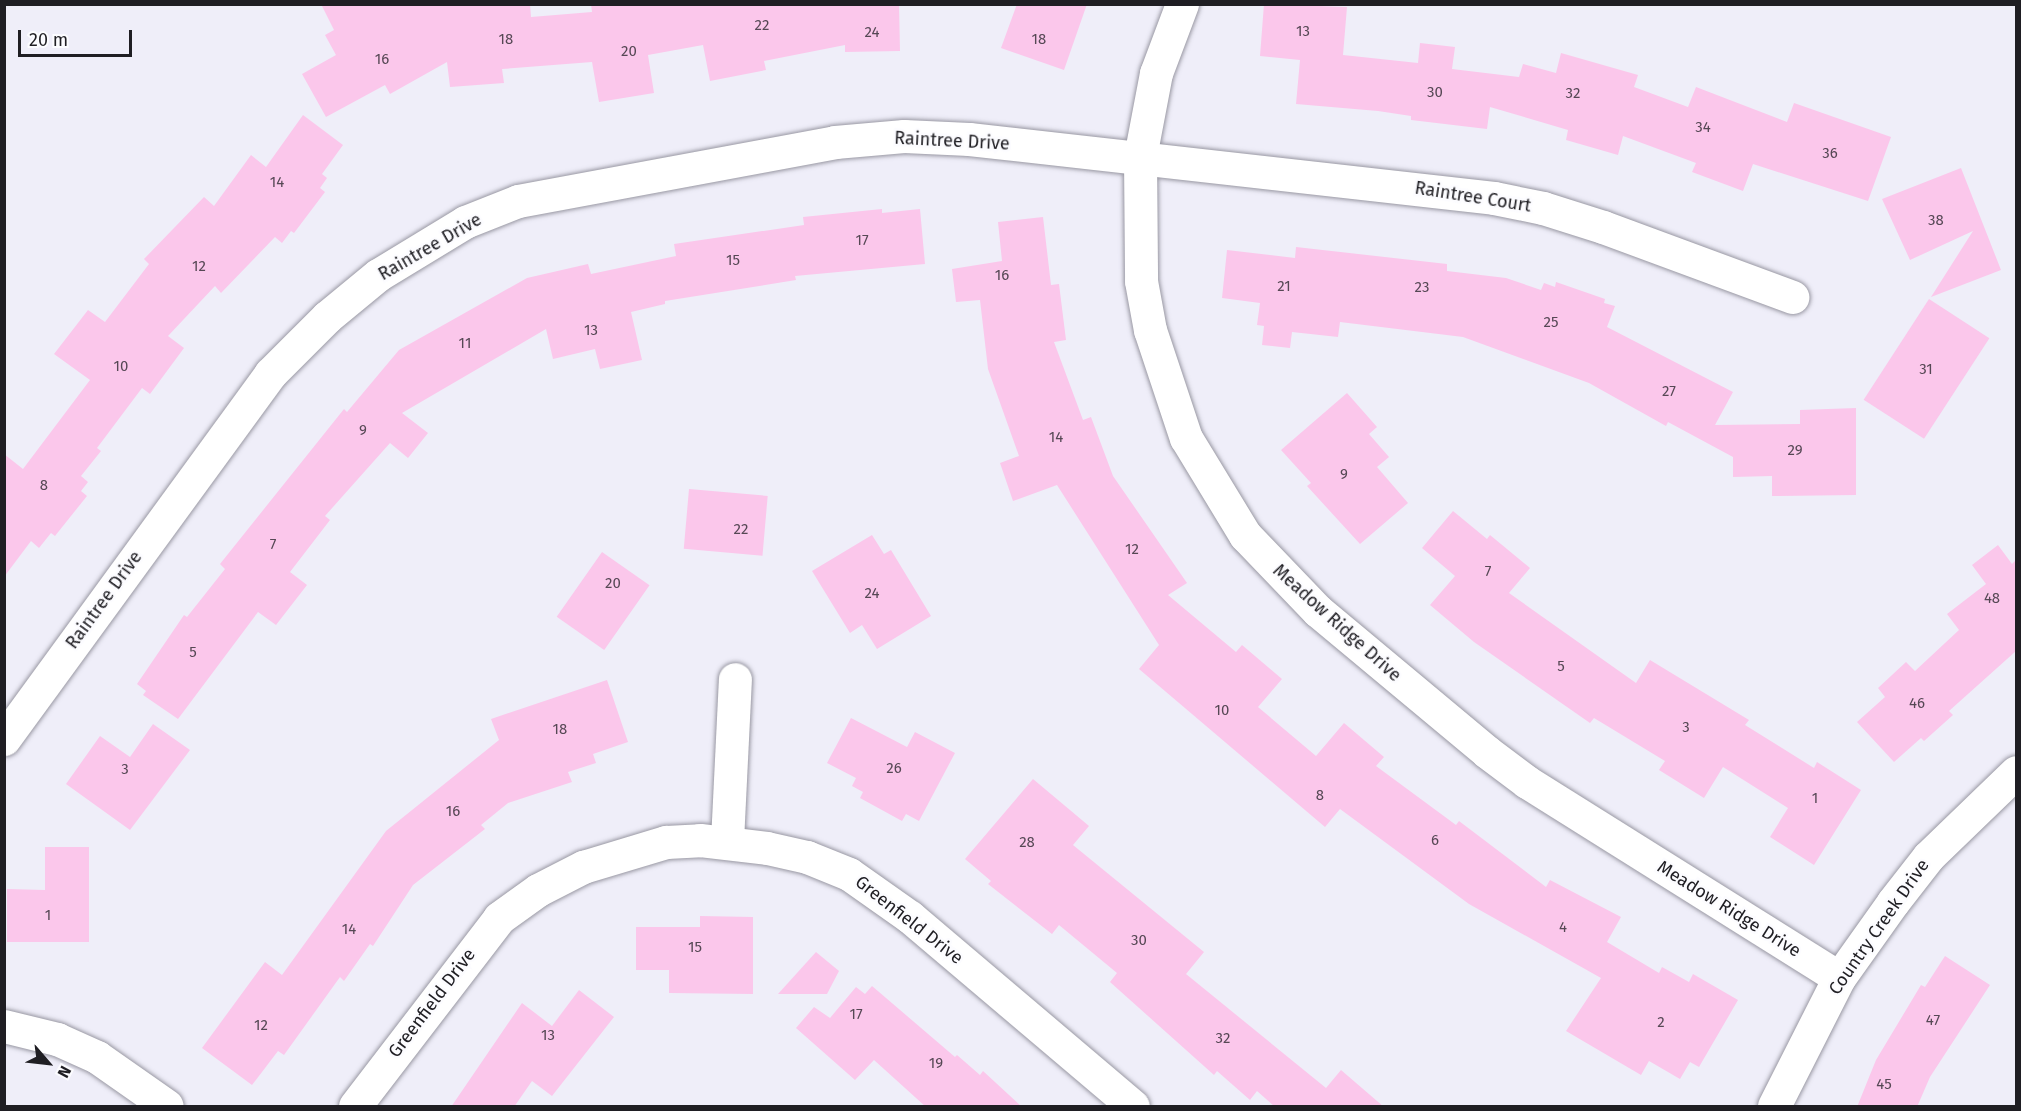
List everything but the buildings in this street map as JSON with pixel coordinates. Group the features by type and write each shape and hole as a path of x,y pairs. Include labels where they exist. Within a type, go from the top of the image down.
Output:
{"street":[{"name":"Meadow Ridge Drive","path":"1182,4 1155,73 1140,157 1140,269 1150,330 1186,438 1245,535 1318,611 1487,752 1527,782 1839,978"},
{"name":"Raintree Drive","path":"4,739 270,374 327,317 378,275 465,222 518,201 835,142 904,136 1140,157"},
{"name":"Raintree Court","path":"1140,157 1398,185 1543,208 1792,297"},
{"path":"727,841 735,679"},
{"name":"Country Creek Drive","path":"1774,1107 1808,1034 1839,978 1928,857 2016,772"},
{"name":"Greenfield Drive","path":"355,1107 499,918 538,890 618,854 666,842 727,841 807,857 849,873 883,896 1132,1107"},
{"path":"4,1026 57,1039 97,1057 167,1107"}]}
